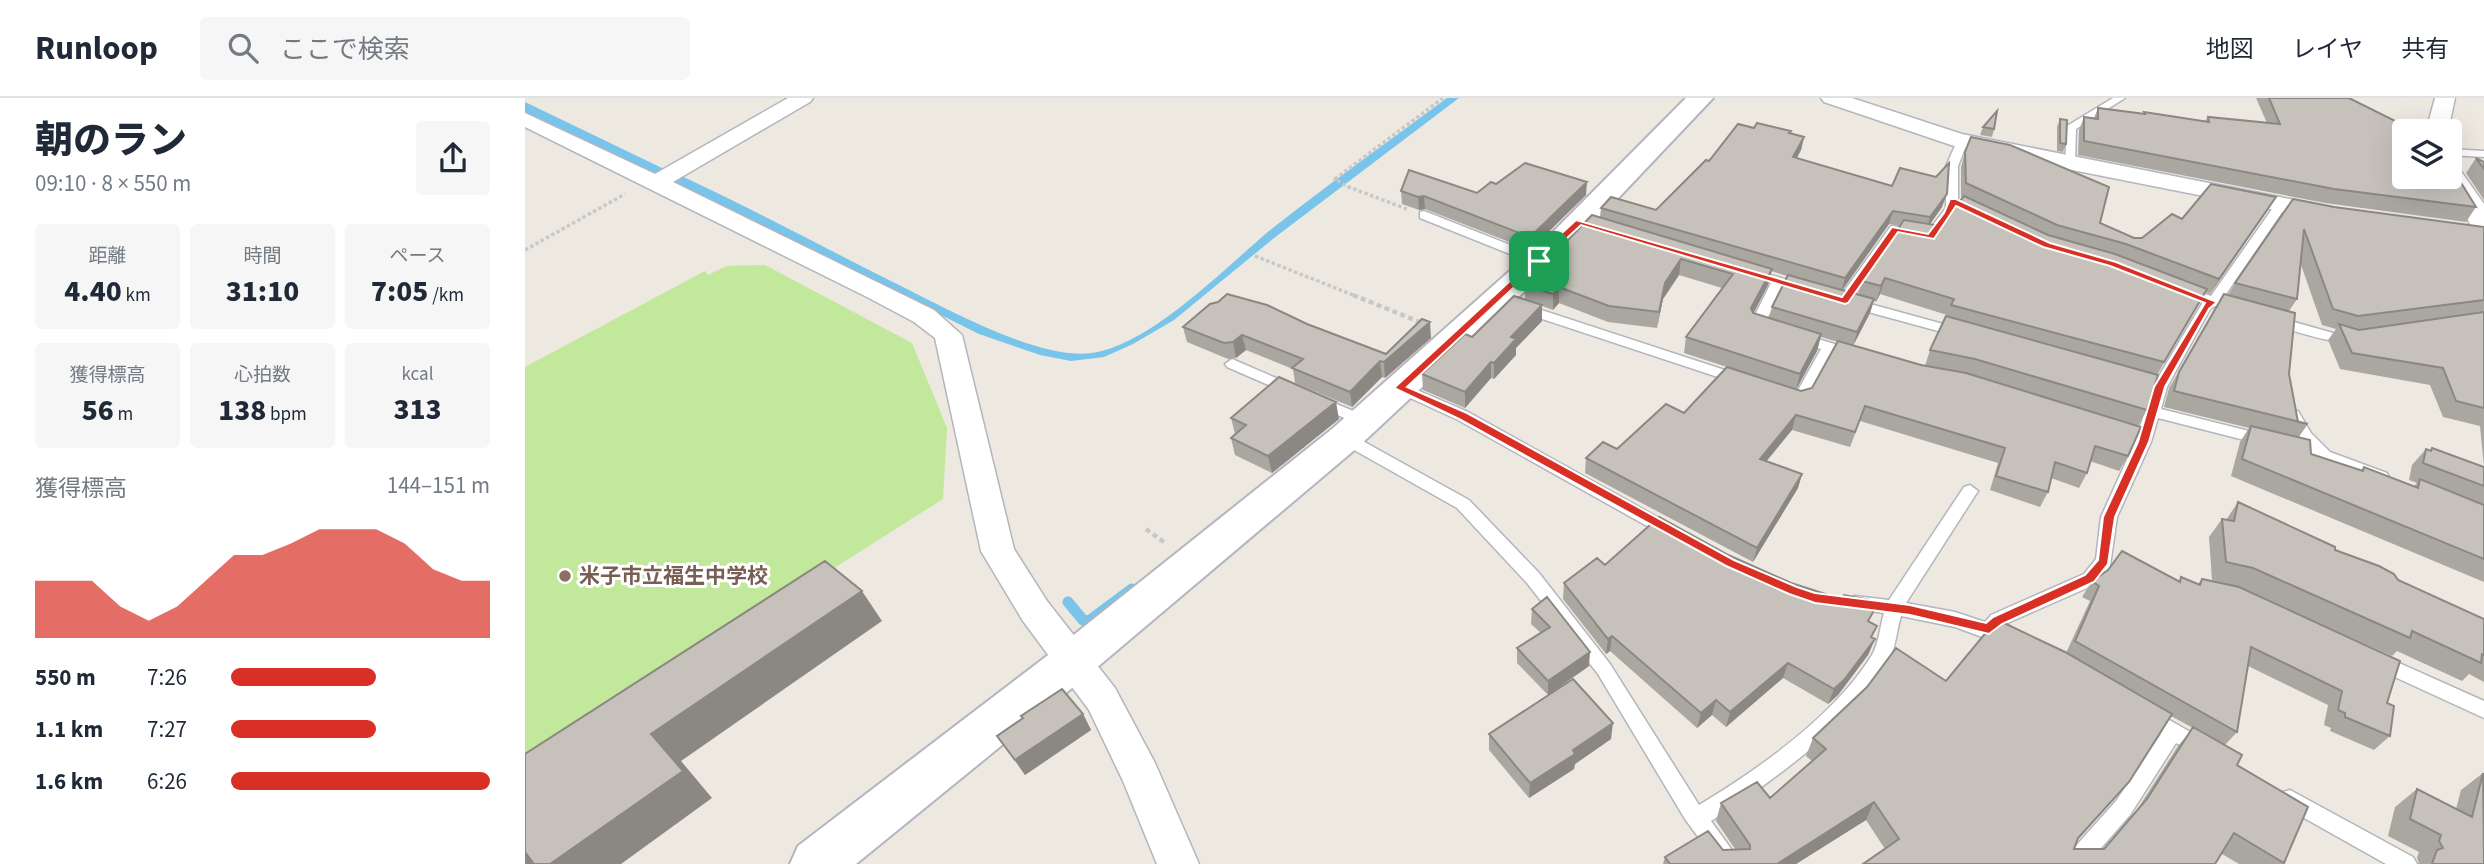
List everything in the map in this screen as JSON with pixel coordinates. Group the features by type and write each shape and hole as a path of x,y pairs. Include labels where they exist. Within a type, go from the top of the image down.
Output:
{"street":[{"path":"661,177 803,98"},
{"path":"816,864 1072,662 1354,430 1539,261 1586,224 1700,98"},
{"path":"1831,98 1962,141 2281,205 2351,216"},
{"path":"2440,119 2445,98"},
{"path":"525,119 661,177 925,316 948,335 999,551 1035,611 1102,699 1141,776 1178,864"},
{"path":"2462,158 2484,168"},
{"path":"2457,230 2484,232 2474,207 2462,189"}],"lane":[{"path":"2069,163 2071,128 2120,98"},
{"path":"1832,297 1895,229 1930,237 1948,214 1953,201 1950,184 1952,166 1962,141"},
{"path":"2462,153 2484,154"},
{"path":"1953,201 1985,215"},
{"path":"1989,629 1997,620 2090,579 2103,561 2109,517 2139,435 2153,412 2160,387 2205,307 2213,302 2281,205"},
{"path":"1423,215 1539,261"},
{"path":"1739,270 1974,337"},
{"path":"1779,281 1757,325 1866,358"},
{"path":"2175,288 2213,302 2340,338 2362,337"},
{"path":"1497,299 1756,385"},
{"path":"1781,394 1802,397 1829,347"},
{"path":"1232,364 1354,430 1463,504 1533,578 1604,669 1697,818 1731,864"},
{"path":"2122,377 2160,387"},
{"path":"1400,388 1463,416 1683,538"},
{"path":"2289,402 2301,430 2326,456"},
{"path":"2153,412 2326,456 2400,485"},
{"path":"1697,818 1757,781 1847,703 1882,655 1895,607 1970,491"},
{"path":"2104,553 2127,562"},
{"path":"1842,601 1895,607 1989,629 2029,649"},
{"path":"2365,655 2484,710"},
{"path":"2128,704 2218,758"},
{"path":"2073,864 2123,808 2173,731"},
{"path":"2277,791 2406,864"}],"path":[{"path":"1423,215 1346,186 1335,179 1443,98"},
{"path":"525,250 661,177"},
{"path":"1255,256 1456,337"}],"green space":[{"path":"765,265 912,343 947,428 943,499 618,705 525,797 525,367 705,271 708,275 727,266"}],"water":[{"path":"792,98 668,170 996,332 1047,349 1092,353 1114,347 1162,321 1269,231 1335,180 1447,98 1459,98 1274,238 1174,320 1104,357 1071,361 1040,355 979,334 676,183 525,112 525,102 664,169"}],"building":[{"path":"2269,98 2349,98 2392,120 2392,189 2462,189 2462,184 2476,207 2334,189 2084,141 2084,117 2098,119 2098,108 2209,122 2208,117 2280,124"},
{"path":"1997,111 1994,129 1983,127"},
{"path":"2060,119 2067,120 2066,144 2060,143"},
{"path":"1757,123 1804,137 1793,157 1892,186 1900,168 1936,177 1949,163 1947,194 1930,217 1893,211 1845,278 1601,208 1611,197 1656,210 1706,160 1709,161 1738,124 1754,128"},
{"path":"1971,137 2010,145 2109,187 2100,223 2134,238 2142,238 2172,214 2182,219 2211,184 2276,197 2219,279 2126,244 2057,225 1966,183 1965,152"},
{"path":"1525,163 1587,182 1530,237 1424,196 1418,197 1401,191 1409,170 1477,193 1491,182 1496,184"},
{"path":"1964,196 2048,235 2115,254 2207,289 2164,362 1951,305 1954,299 1885,278 1881,286 1862,281 1904,220 1941,226"},
{"path":"2293,199 2484,227 2484,300 2358,316 2333,309 2304,229 2297,299 2235,283"},
{"path":"1592,215 1772,269 1751,308 1753,313 1821,334 1800,374 1686,337 1733,274 1681,259 1665,283 1659,312 1609,306 1559,287 1553,294 1525,285"},
{"path":"1788,275 1874,299 1857,332 1772,307"},
{"path":"1227,294 1267,305 1307,324 1386,354 1422,319 1430,322 1384,362 1380,361 1350,392 1292,368 1303,359 1242,335 1233,342 1224,343 1183,327 1210,304 1218,302"},
{"path":"2224,294 2295,313 2289,374 2298,422 2174,391 2179,372"},
{"path":"1514,296 1542,305 1511,337 1516,339 1465,392 1422,374 1465,334 1472,337"},
{"path":"2484,312 2484,408 2456,401 2443,368 2352,353 2339,324 2359,330"},
{"path":"1946,316 2158,375 2147,410 1975,359 1930,350"},
{"path":"1838,341 1921,365 1966,373 2141,427 2128,456 2095,446 2087,473 2055,462 2048,492 1996,476 2005,448 1865,406 1855,432 1796,415 1760,459 1802,474 1757,548 1586,458 1603,442 1617,449 1666,404 1684,413 1727,367 1801,391 1812,388"},
{"path":"1279,377 1336,402 1268,456 1231,438 1246,425 1231,418"},
{"path":"2251,426 2310,440 2311,454 2363,471 2364,467 2418,488 2420,479 2484,505 2484,559 2242,459"},
{"path":"2432,448 2484,467 2484,486 2423,463 2426,449 2431,451"},
{"path":"2238,502 2335,547 2335,550 2379,566 2394,574 2398,580 2484,619 2484,655 2482,654 2481,663 2412,631 2410,638 2253,568 2226,562 2222,519 2234,521"},
{"path":"1659,517 1726,554 1791,583 1841,599 1844,595 1870,600 1877,605 1868,621 1877,626 1871,637 1875,639 1834,689 1788,663 1730,712 1716,700 1701,713 1612,636 1608,639 1564,583 1597,558 1605,565"},
{"path":"2122,551 2180,582 2181,577 2200,585 2202,579 2239,587 2400,661 2387,703 2394,706 2390,736 2345,717 2345,713 2338,710 2342,691 2251,647 2237,732 2075,641 2099,586 2092,581 2108,570"},
{"path":"825,561 862,591 651,734 683,771 550,864 534,864 525,852 525,754"},
{"path":"1547,597 1590,652 1548,681 1517,648 1550,627 1532,609"},
{"path":"2002,622 2065,652 2172,714 2129,782 2078,838 2074,849 2104,849 2147,799 2193,727 2242,755 2237,765 2308,807 2284,863 2234,833 2215,864 1863,864 1899,839 1874,802 1777,864 1670,864 1665,857 1708,831 1723,850 1750,849 1750,845 1721,803 1757,782 1770,798 1826,749 1813,738 1867,687 1896,648 1946,681 1988,630 1992,632"},
{"path":"1573,679 1613,723 1573,750 1575,754 1530,783 1489,734"},
{"path":"1062,689 1083,714 1015,760 997,736 1023,718 1021,716"},
{"path":"2483,773 2484,864 2432,864 2437,850 2443,848 2439,841 2441,835 2410,819 2417,789 2472,817"}],"waterway":[{"path":"1068,602 1083,620 1089,621 1132,589"}],"place":[{"name":"米子市立福生中学校","path":"565,576"}],"route":[{"path":"1953,201 2046,245 2113,264 2213,302 2205,307 2160,387 2143,442 2109,517 2103,561 2090,579 1997,620 1989,629 1895,607 1815,598 1793,591 1730,563 1611,500 1463,416 1400,388 1539,261 1579,222 1845,301 1874,263 1895,229 1930,237 1952,208 1953,201"}]}
